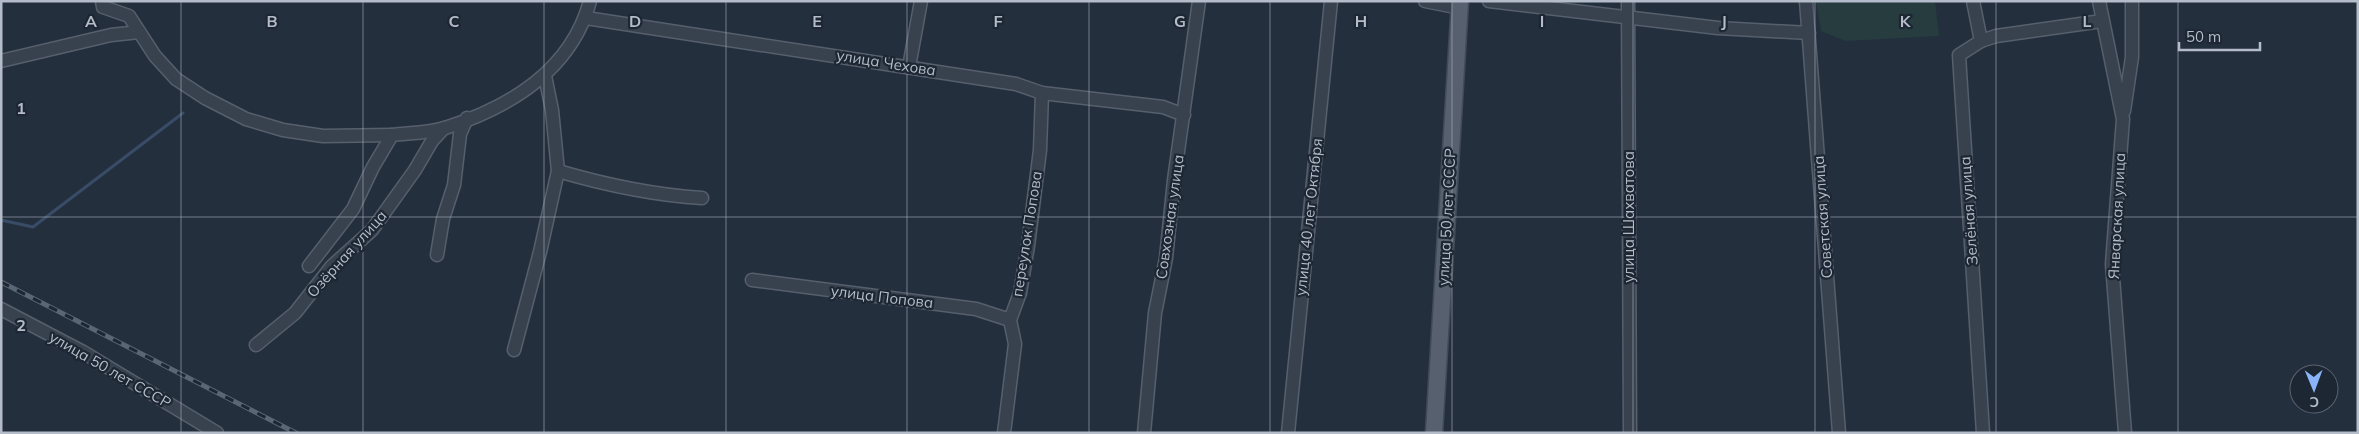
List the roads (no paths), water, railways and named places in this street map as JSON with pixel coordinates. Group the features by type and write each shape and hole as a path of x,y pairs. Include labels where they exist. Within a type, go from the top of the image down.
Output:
{"main road":[{"name":"улица 50 лет СССР","path":"1434,433 1460,4"}],"street":[{"path":"102,1 103,7 129,16 139,32 176,79 206,98 246,118 283,130 323,136 392,135 444,128 514,99 545,76 563,56 586,18 590,1"},
{"path":"909,67 921,1"},
{"name":"Совхозная улица","path":"1144,433 1155,313 1166,258 1174,180 1199,1"},
{"name":"улица 40 лет Октября","path":"1288,433 1331,1"},
{"path":"1425,1 1460,4"},
{"path":"1489,1 1718,28 1809,33"},
{"name":"улица Шахватова","path":"1628,1 1630,433"},
{"name":"Советская улица","path":"1806,1 1840,433"},
{"path":"1973,1 1981,41 1996,36 2102,21"},
{"name":"Январская улица","path":"2099,1 2123,119 2112,264 2125,433"},
{"path":"2123,119 2132,57 2132,1"},
{"name":"улица Чехова","path":"586,18 1016,84 1042,93 1163,107 1184,115"},
{"path":"1,61 111,35 139,32"},
{"name":"Зелёная улица","path":"1981,41 1959,55 1983,433"},
{"path":"514,350 540,252 558,171 552,110 545,76"},
{"name":"переулок Попова","path":"1010,320 1020,293 1028,246 1040,150 1042,93"},
{"path":"436,255 443,219 454,185 460,134 467,118"},
{"name":"Озёрная улица","path":"256,345 296,312 332,266 372,230 415,170 432,141 444,128"},
{"path":"310,266 353,209 373,167 392,135"},
{"path":"558,171 617,187 669,196 702,198"},
{"name":"улица Попова","path":"752,280 976,309 1010,320"},
{"name":"улица 50 лет СССР","path":"1,309 83,352 217,433"},
{"path":"1004,433 1015,344 1010,320"}],"waterway":[{"path":"1,220 33,227 183,113"}],"railway":[{"path":"1,282 296,433"}]}
